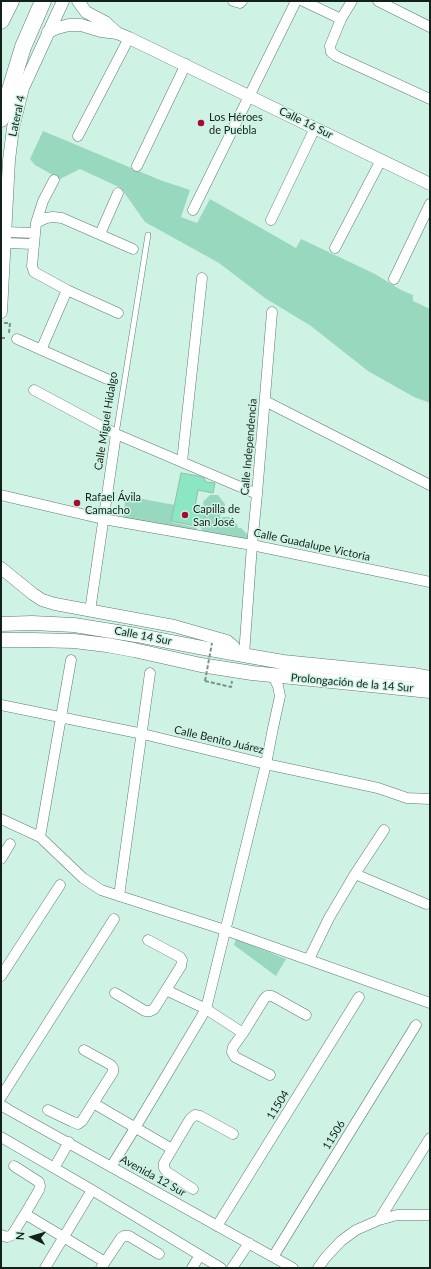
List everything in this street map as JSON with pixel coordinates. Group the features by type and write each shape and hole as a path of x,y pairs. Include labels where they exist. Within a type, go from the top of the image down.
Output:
{"highway":[{"path":"1,21 11,1"},
{"path":"1,118 23,47 43,1"}],"main road":[{"name":"Calle 14 Sur","path":"1,624 32,623 74,625 207,645 241,654 284,662"},
{"name":"Calle 14 Sur","path":"1,640 74,641 107,645 201,665 274,676"},
{"name":"Prolongación de la 14 Sur","path":"284,662 430,678"},
{"name":"Prolongación de la 14 Sur","path":"274,676 430,691"}],"street":[{"name":"Lateral 4","path":"1,312 9,160 16,114 23,88 63,1"},
{"name":"Calle 16 Sur","path":"78,1 86,12 105,22 116,33"},
{"path":"233,1 240,3 242,1"},
{"path":"193,210 296,1"},
{"path":"303,1 341,19"},
{"path":"352,1 341,19 330,46 331,52 336,56 430,99"},
{"path":"378,1 430,27"},
{"path":"81,25 86,12"},
{"name":"Calle 16 Sur","path":"48,32 68,25 81,25 101,31 116,33 186,64 430,184"},
{"path":"78,136 128,38"},
{"path":"137,166 186,64"},
{"path":"270,220 315,128"},
{"path":"335,248 381,160"},
{"path":"54,180 43,201 36,228 32,266 34,272 67,290 118,313"},
{"path":"100,234 118,193"},
{"path":"394,279 430,204"},
{"path":"5,238 36,228 46,218 53,217 62,218 133,249"},
{"path":"5,238 34,244"},
{"path":"182,462 202,278"},
{"path":"41,350 67,290"},
{"name":"Calle Independencia","path":"241,654 257,494 272,312"},
{"path":"17,339 108,379"},
{"path":"34,390 116,434 257,494"},
{"path":"265,401 430,485"},
{"name":"Calle Miguel Hidalgo","path":"90,611 116,434"},
{"name":"Calle Guadalupe Victoria","path":"1,496 103,519 252,545 430,582"},
{"path":"1,568 42,600 90,611 174,626 227,641 241,654"},
{"path":"40,837 71,660"},
{"path":"120,896 150,673"},
{"path":"111,1166 136,1128 206,1009 266,764 280,696 274,676"},
{"name":"Calle Benito Juárez","path":"1,705 143,734 266,764 378,788 407,798 430,799"},
{"path":"1,819 40,837 83,878 101,890 225,930 430,1003"},
{"path":"309,959 329,918 354,874 384,830"},
{"path":"1,859 10,844"},
{"path":"354,874 426,904"},
{"path":"1,976 60,885"},
{"path":"1,1097 114,919"},
{"path":"115,993 145,1011 150,1011 154,1009 181,966 182,960 180,956 148,940"},
{"path":"166,990 206,1009 243,1033"},
{"path":"270,1075 235,1057 232,1052 233,1047 267,996 272,996 306,1015"},
{"name":"11504","path":"217,1226 359,997"},
{"name":"11506","path":"273,1257 416,1025"},
{"path":"48,1110 78,1124 82,1121 113,1072 111,1065 84,1050"},
{"path":"93,1103 172,1149"},
{"name":"Avenida 12 Sur","path":"1,1105 293,1268"},
{"path":"193,1189 167,1172 164,1168 164,1163 190,1119 195,1115 200,1116 233,1134"},
{"path":"1,1137 221,1268"},
{"path":"379,1220 430,1138"},
{"path":"54,1168 69,1142"},
{"path":"1,1235 8,1237 12,1235 40,1186 39,1182 14,1166"},
{"path":"45,1268 92,1190"},
{"path":"25,1214 103,1265 121,1238 124,1236 129,1236 159,1254"},
{"path":"318,1268 341,1241 356,1230 379,1220 397,1215 430,1215"},
{"path":"232,1268 249,1243"},
{"path":"192,1268 200,1255"}],"lane":[{"name":"Calle Miguel Hidalgo","path":"116,434 148,235"}],"path":[{"path":"1,338 9,338 10,323"},
{"path":"207,645 205,681 231,687"}],"green space":[{"path":"43,131 160,180 190,190 181,217 197,223 210,199 296,248 301,239 375,274 401,290 413,295 413,301 430,309 430,403 414,397 368,371 311,326 265,298 219,263 145,222 121,188 80,169 60,179 35,165 30,159"},
{"path":"210,495 218,495 225,504 223,513 220,516 221,520 222,517 229,517 237,524 238,528 241,528 246,533 249,538 248,542 203,534 200,527 203,521 200,520 206,517 205,510 207,508 204,506 203,502"},
{"path":"126,496 175,505 171,522 197,528 196,530 122,521"},
{"path":"236,939 286,959 276,976 234,945"}],"building":[{"path":"181,473 198,476 204,478 206,482 215,483 213,493 198,490 195,507 201,508 206,517 197,522 196,526 171,521"}],"place":[{"name":"Los Héroes de Puebla","path":"201,123"},
{"name":"Rafael Ávila Camacho","path":"77,503"},
{"name":"Capilla de San José","path":"185,515"}]}
